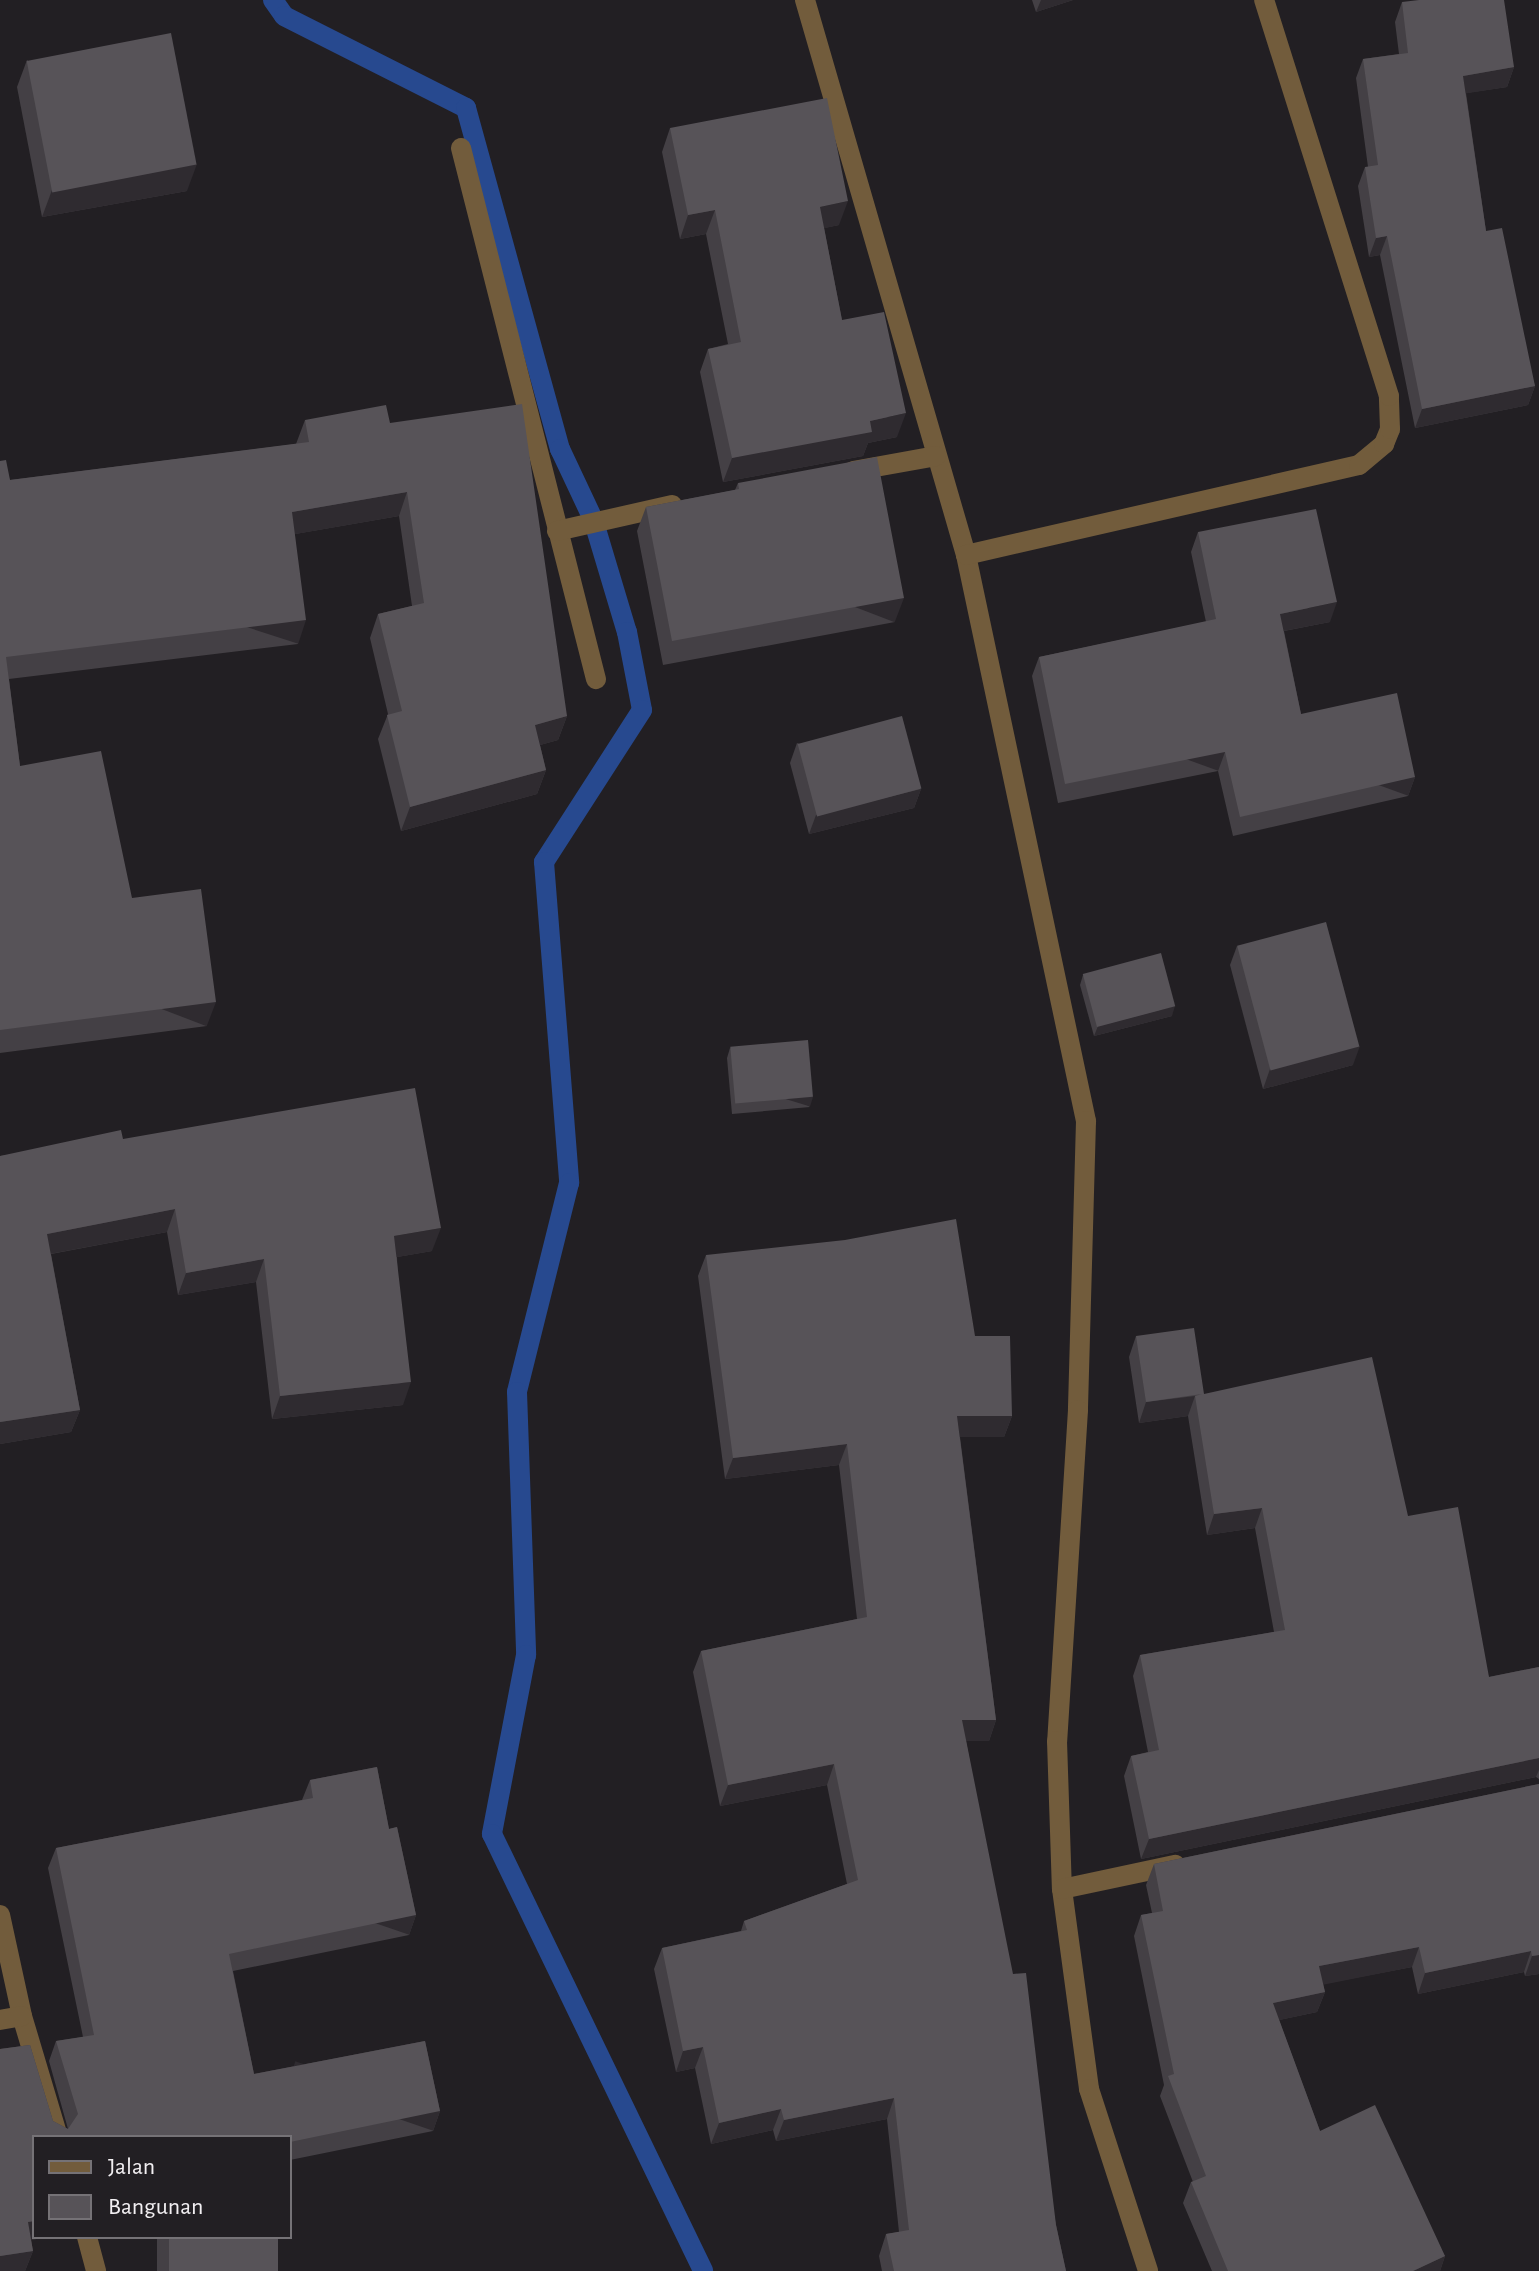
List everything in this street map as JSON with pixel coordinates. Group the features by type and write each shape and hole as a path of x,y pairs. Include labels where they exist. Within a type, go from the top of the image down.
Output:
{"street":[{"path":"805,0 966,555 1086,1121 1078,1410 1057,1741 1062,1889 1089,2089 1148,2271"},
{"path":"966,555 1359,465 1384,444 1390,429 1389,396 1264,0"},
{"path":"461,148 596,679"},
{"path":"827,476 936,456"},
{"path":"557,531 687,502"},
{"path":"1062,1889 1200,1860"},
{"path":"0,1915 22,2016 57,2135"},
{"path":"0,2020 22,2016"},
{"path":"88,2239 96,2271"}],"building":[{"path":"1504,0 1514,67 1463,76 1486,231 1502,228 1535,386 1422,409 1387,236 1376,238 1365,167 1378,165 1363,59 1408,53 1402,2"},
{"path":"171,33 197,165 52,193 27,61"},
{"path":"827,98 848,201 820,207 842,320 884,312 906,413 870,421 872,432 732,458 708,349 741,342 715,210 688,215 670,128"},
{"path":"522,404 567,716 535,725 546,770 410,807 387,715 402,711 378,614 424,603 407,492 292,512 306,620 6,657 20,766 101,751 132,898 201,889 216,1002 0,1030 0,461 6,460 10,480 309,442 305,420 386,405 390,423"},
{"path":"877,457 904,598 672,641 646,507 739,489 738,483"},
{"path":"1316,509 1337,602 1280,614 1301,714 1397,693 1415,777 1240,817 1225,752 1065,784 1039,657 1216,619 1198,532"},
{"path":"902,716 921,788 817,816 798,744"},
{"path":"1326,922 1359,1047 1271,1070 1237,946"},
{"path":"1161,953 1175,1006 1097,1027 1083,974"},
{"path":"808,1040 813,1097 735,1104 730,1047"},
{"path":"415,1088 441,1228 394,1236 411,1382 280,1396 264,1259 186,1273 175,1209 47,1234 80,1410 0,1422 0,1156 121,1130 123,1139"},
{"path":"956,1219 975,1336 1010,1336 1012,1416 957,1416 996,1720 962,1720 1013,1974 1026,1973 1056,2225 1066,2271 894,2271 886,2234 909,2230 894,2098 784,2120 781,2109 719,2123 703,2047 683,2051 662,1948 747,1930 744,1921 858,1880 834,1764 728,1785 701,1651 867,1617 847,1444 733,1458 706,1255 845,1240"},
{"path":"1194,1328 1204,1394 1372,1357 1408,1516 1458,1507 1489,1677 1539,1667 1539,1758 1149,1839 1131,1756 1159,1750 1140,1655 1285,1630 1262,1508 1214,1514 1195,1396 1202,1394 1146,1402 1136,1336"},
{"path":"377,1767 389,1829 397,1827 416,1915 229,1954 254,2074 425,2041 440,2111 292,2142 292,2135 32,2135 32,2221 28,2222 33,2251 0,2256 0,2049 30,2045 53,2121 68,2129 78,2114 56,2041 94,2035 56,1848 313,1798 310,1780"},
{"path":"1539,1784 1539,1955 1532,1956 1531,1951 1425,1973 1419,1947 1319,1966 1325,1992 1273,2003 1320,2131 1375,2105 1445,2256 1413,2271 1228,2271 1191,2182 1206,2176 1168,2076 1174,2074 1141,1915 1163,1911 1154,1864"},
{"path":"169,2239 278,2239 278,2271 169,2271"}],"waterway":[{"path":"273,0 284,16 466,108 560,449 593,519 627,632 642,710 544,862 569,1183 517,1392 526,1655 492,1834 703,2271"}]}
